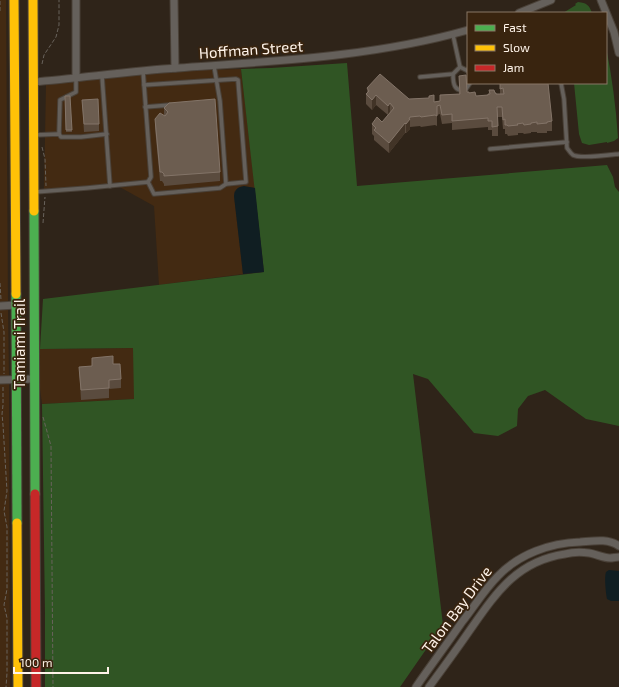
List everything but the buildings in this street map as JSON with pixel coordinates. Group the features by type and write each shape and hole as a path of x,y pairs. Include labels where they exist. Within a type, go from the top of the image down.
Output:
{"main road":[{"name":"Tamiami Trail","path":"14,0 18,687"},
{"name":"Tamiami Trail","path":"33,0 33,82 38,135 34,192 36,687"}],"street":[{"path":"76,0 76,78"},
{"path":"174,0 175,68"},
{"path":"525,12 536,10 551,0"},
{"path":"601,0 606,12"},
{"path":"607,15 614,32 619,52"},
{"name":"Hoffman Street","path":"33,82 175,68 340,55 382,50 453,35 467,30"},
{"path":"0,306 16,305"},
{"path":"2,380 34,379"},
{"path":"594,554 596,541"},
{"name":"Talon Bay Drive","path":"416,687 491,584 504,571 526,555 544,548 564,543 596,541 611,542 618,545"},
{"path":"617,558 618,545"},
{"name":"Talon Bay Drive","path":"429,687 494,596 511,578 525,568 549,557 561,554 586,552 609,558 617,558"}],"lane":[{"path":"453,35 460,67"},
{"path":"214,65 220,101 226,184"},
{"path":"460,67 467,70"},
{"path":"420,76 453,74 460,67"},
{"path":"142,72 151,174 148,182"},
{"path":"453,74 454,85 459,90 466,90 469,84"},
{"path":"102,76 110,186"},
{"path":"59,134 60,100 76,92 76,78"},
{"path":"144,85 238,80 246,182 226,184 220,188 154,194 148,182"},
{"path":"562,84 567,148 571,154 576,156 619,154"},
{"path":"212,101 220,101"},
{"path":"145,107 175,104"},
{"path":"38,135 59,134 61,137 81,137 107,134"},
{"path":"490,149 567,142"},
{"path":"34,192 148,182"}],"path":[{"path":"0,0 0,11"},
{"path":"42,68 44,55 56,37 58,31 59,0"},
{"path":"38,135 45,159 46,191 43,225"},
{"path":"0,283 0,306 4,332 2,414 7,490 4,511 7,527 7,589 4,604 7,618 6,687"},
{"path":"43,416 51,446 53,687"}],"shaded area":[{"path":"0,0 6,0 8,302 0,303"},
{"path":"241,69 255,188 241,187 234,192 243,274 159,285 154,206 116,185 44,191 46,84 175,71"},
{"path":"244,186 255,188 264,272 243,274 234,196 237,189"},
{"path":"8,309 9,377 0,377 0,310"},
{"path":"134,348 134,399 42,404 39,381 40,349"},
{"path":"9,383 10,687 0,687 0,384"},
{"path":"609,570 619,571 619,601 611,601 607,599 605,578 606,572"}],"green space":[{"path":"578,2 584,3 590,8 592,12 565,12 576,5 575,4"},
{"path":"607,53 614,92 618,138 607,143 589,145 582,143 579,134 574,84 607,84"},
{"path":"347,63 357,186 607,165 613,177 615,187 619,192 619,426 586,419 545,390 528,396 518,409 517,426 498,436 474,433 428,379 413,374 443,625 400,687 45,687 42,404 134,399 133,348 40,349 43,299 264,272 241,69"}],"traffic: fast":[{"path":"34,211 35,494"},
{"path":"16,294 17,523"}],"traffic: slow":[{"path":"14,0 16,294"},
{"path":"33,0 34,211"},
{"path":"17,523 18,687"}],"traffic: jam":[{"path":"35,494 36,687"}]}
